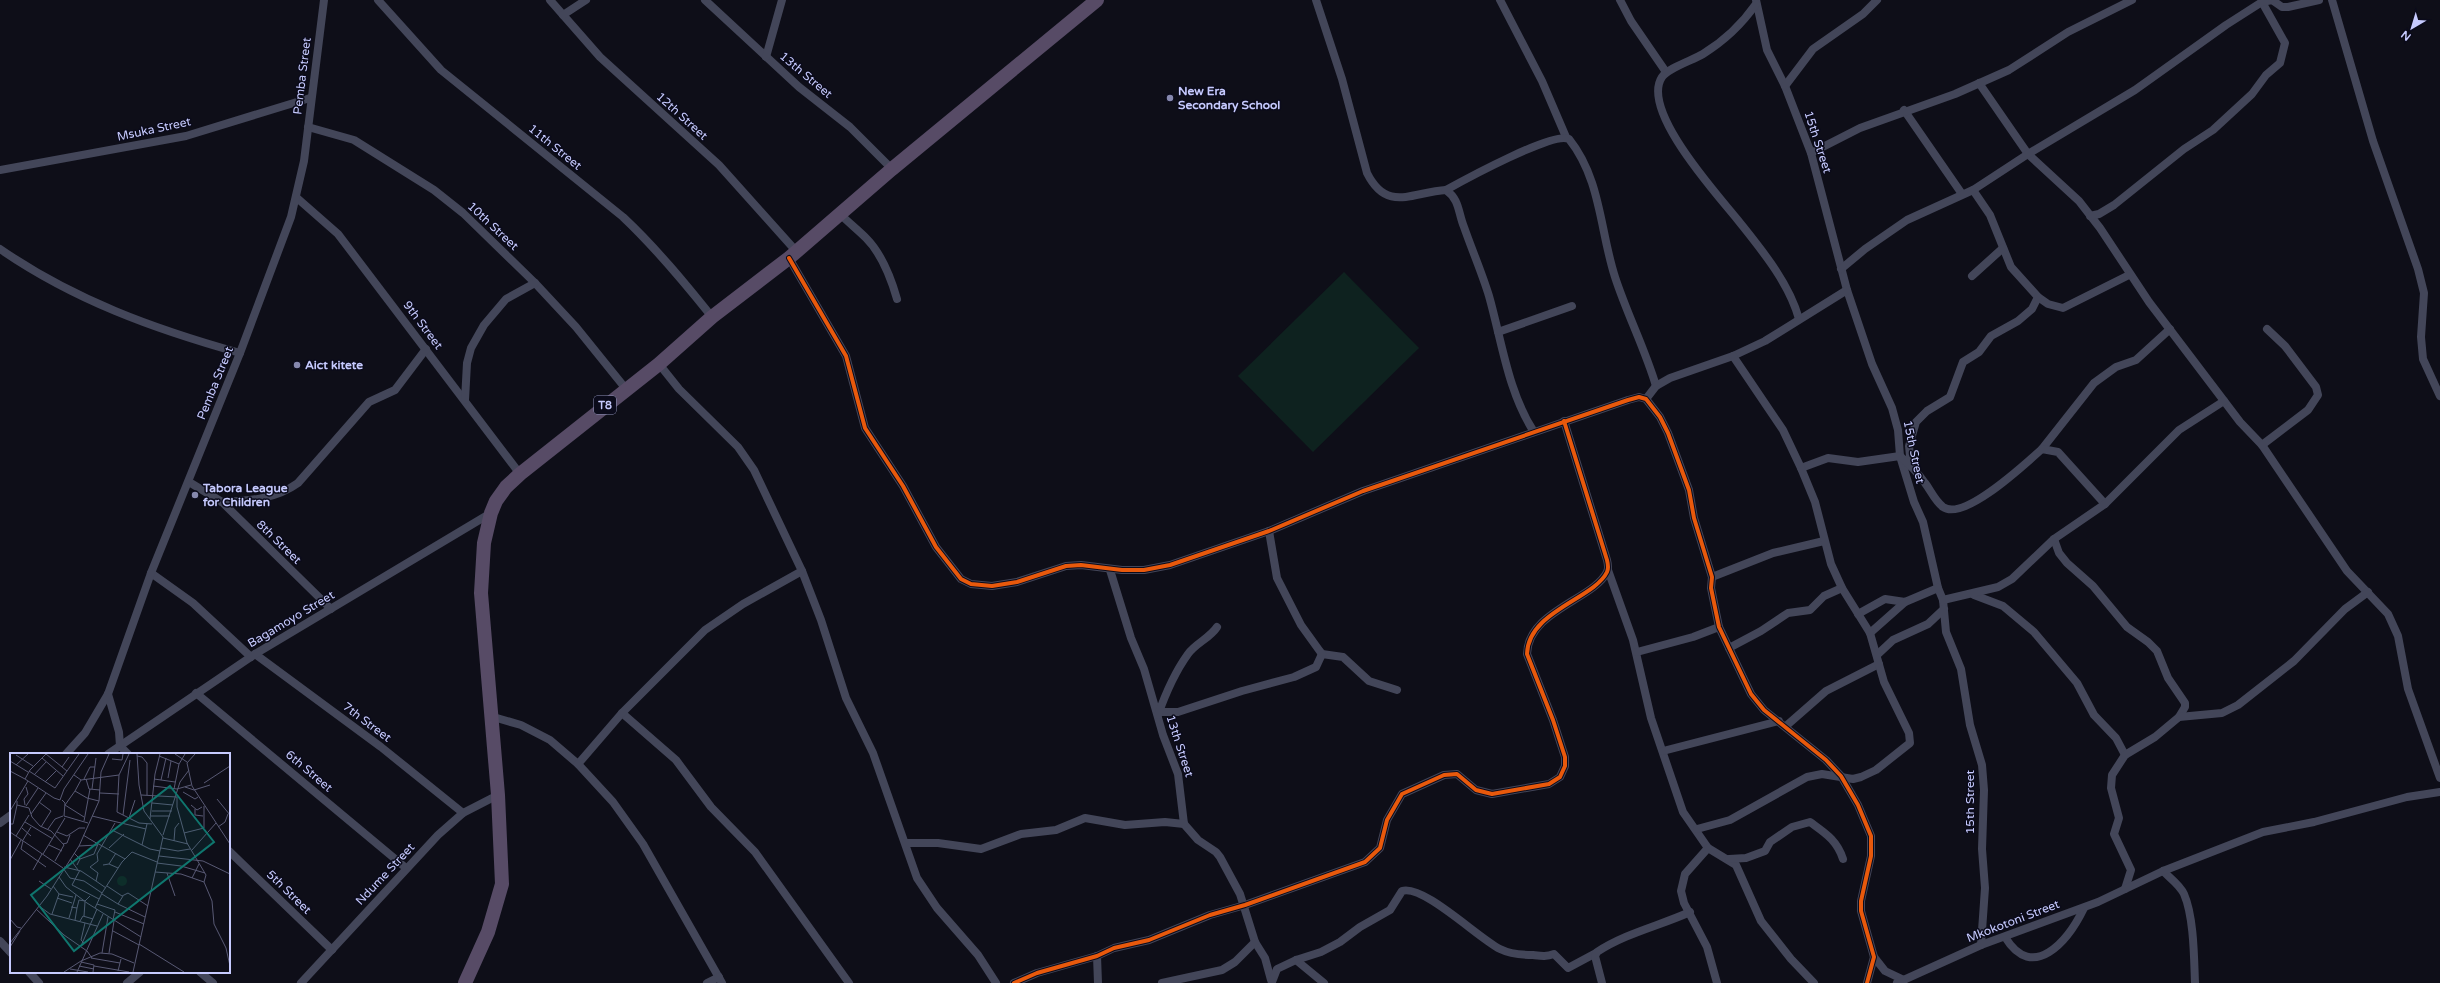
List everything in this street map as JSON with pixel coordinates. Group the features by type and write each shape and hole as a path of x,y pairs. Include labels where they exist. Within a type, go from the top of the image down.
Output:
{"highway":[{"name":"T8","path":"465,983 488,932 502,884 498,795 490,716 481,593 484,543 491,513 506,487 520,474 659,364 712,317 793,254 892,169 1097,0"}],"street":[{"name":"Pemba Street","path":"67,753 85,733 108,694 151,573 189,482 285,236 297,198 308,127 310,98 324,0"},
{"name":"11th Street","path":"378,0 441,70 623,217 649,241 672,266 712,317"},
{"name":"12th Street","path":"550,0 619,76 719,165 793,254 846,356 865,428 903,486 936,547 961,579 971,584 992,586 1017,582 1066,566 1081,565 1110,570 1144,570 1170,565 1269,531 1363,491 1478,454 1564,421 1628,400 1640,397 1646,399"},
{"path":"563,15 586,0"},
{"name":"13th Street","path":"705,0 766,57 850,126 892,169"},
{"path":"766,57 782,0"},
{"path":"1316,0 1342,79 1367,173 1374,186 1385,194 1398,198 1446,190 1520,152 1566,138"},
{"path":"1500,0 1542,81 1566,138 1572,143 1594,183 1615,277 1644,346 1656,386"},
{"path":"1620,0 1631,21 1666,72"},
{"path":"1785,86 1813,49 1863,14 1877,0"},
{"path":"1811,154 1860,128 1904,110 1955,94 2009,70 2068,32 2132,0"},
{"path":"1841,269 1865,249 1907,220 1973,190 2028,154 2135,90 2226,25 2262,2 2272,0 2282,7 2288,7 2319,0"},
{"path":"2332,0 2375,148 2418,269 2424,293 2421,337 2423,359 2440,396"},
{"path":"1756,2 1732,32 1705,52 1666,72 1658,88 1659,101 1667,122 1705,183 1737,219 1779,276 1791,297 1799,318"},
{"name":"15th Street","path":"1756,2 1767,50 1785,86 1811,154 1847,290 1872,364 1892,408 1898,430 1900,456 1912,495 1923,522 1938,588 1943,600 1946,632 1961,669 1970,725 1982,765 1984,790 1982,849 1985,888 1981,945"},
{"path":"2090,216 2099,214 2114,205 2184,149 2213,130 2252,94 2266,75 2280,63 2285,43 2262,2"},
{"path":"1979,83 2028,154 2079,201 2110,243 2129,275 2224,401 2262,445 2347,571 2383,607 2398,636 2408,688 2440,778"},
{"name":"Msuka Street","path":"0,170 186,136 310,98"},
{"path":"1904,110 1962,194"},
{"name":"10th Street","path":"308,127 354,140 434,190 463,213 535,283 576,327 626,389"},
{"path":"1446,190 1453,195 1458,204 1463,225 1489,295 1517,400 1534,432"},
{"path":"1973,190 1990,215 2011,267 2038,297 2048,304 2063,308 2129,275"},
{"name":"9th Street","path":"297,198 338,234 520,474"},
{"path":"840,214 867,238 876,251 892,282 897,299"},
{"path":"1972,276 2003,248"},
{"path":"0,249 43,278 108,310 160,329 240,353"},
{"path":"465,400 466,363 471,348 484,325 506,299 535,283"},
{"path":"1847,290 1799,318 1765,341 1733,356 1670,378 1656,386 1646,399 1660,417 1668,433 1689,490 1694,518 1712,577 1711,588 1719,627 1751,694 1764,710 1826,760 1841,776 1858,804 1871,836 1871,856 1861,900 1861,911 1874,957 1884,971 1900,982"},
{"path":"1911,466 1909,446 1916,422 1927,411 1950,397 1963,362 1978,352 1991,336 2018,321 2032,309 2038,297"},
{"path":"1498,332 1572,306"},
{"path":"1801,468 1828,458 1858,462 1900,456 1911,466 1942,507 1949,510 1968,506 1981,498 2042,449 2094,383 2116,367 2136,360 2170,329"},
{"path":"2262,445 2308,410 2318,395 2316,387 2285,346 2267,329"},
{"path":"222,502 248,502 285,492 298,483 369,402 394,390 426,349"},
{"path":"1697,829 1730,820 1787,786 1807,777 1822,774 1853,779 1861,777 1876,770 1910,743 1909,733 1884,682 1878,654 1870,634 1842,588 1831,564 1815,502 1801,468 1783,430 1733,356"},
{"path":"659,364 679,389 738,447 754,470 802,571 821,620 846,698 873,753 906,843 917,878 928,896 978,955 996,983"},
{"path":"1943,600 1974,595 1998,587 2012,579 2054,539 2104,504 2179,430 2224,401"},
{"path":"1564,421 1607,560 1608,570 1622,605 1637,652 1651,718 1678,799 1684,812 1697,829 1708,848 1729,859 1740,872 1761,920 1791,959 1814,983"},
{"path":"2042,449 2058,452 2104,504"},
{"name":"8th Street","path":"189,482 222,502 331,609"},
{"name":"Bagamoyo Street","path":"110,753 196,693 253,656 491,513"},
{"path":"1269,531 1277,578 1301,625 1322,654 1343,657 1369,681 1396,690"},
{"path":"2054,539 2059,553 2067,563 2092,586 2127,627 2148,642 2157,651 2168,678 2185,703 2185,707 2179,717 2155,737 2125,755 2112,775 2111,788 2119,818 2114,834 2131,870 2125,889"},
{"path":"1712,577 1773,553 1824,541"},
{"name":"13th Street","path":"1110,570 1131,638 1144,669 1179,779 1184,824"},
{"path":"1014,983 1046,969 1097,956 1114,948 1149,940 1210,915 1245,905 1365,862 1380,848 1387,820 1395,804 1402,794 1418,785 1452,773 1461,776 1476,790 1492,794 1549,784 1560,777 1565,766 1565,757 1553,720 1527,654 1527,648 1537,631 1555,610 1593,586 1603,578 1608,570"},
{"path":"578,764 622,713 705,630 743,604 802,571"},
{"name":"7th Street","path":"151,573 193,603 253,656 381,747 463,813"},
{"path":"1729,648 1761,631 1788,613 1810,610 1824,596 1842,588"},
{"path":"1870,634 1905,602 1938,588"},
{"path":"2179,717 2222,713 2238,705 2294,661 2345,609 2368,592"},
{"path":"1974,595 2003,606 2034,632 2077,683 2094,715 2116,738 2125,755"},
{"path":"1858,614 1885,599 1905,602"},
{"path":"1878,654 1893,640 1928,624 1944,609"},
{"path":"1158,714 1188,654 1214,632 1216,627"},
{"path":"1637,652 1693,637 1719,627"},
{"path":"1158,714 1178,712 1294,677 1316,666 1322,654"},
{"path":"1663,751 1782,724 1826,691 1879,664"},
{"name":"6th Street","path":"196,693 406,868"},
{"path":"108,694 119,732 120,746 127,753"},
{"path":"622,713 676,760 711,807 755,852 849,983"},
{"path":"490,716 521,725 550,740 578,764 613,802 643,844 720,980 707,983"},
{"name":"Mkokotoni Street","path":"1900,982 1981,945 2084,908 2163,871 2263,832 2314,822 2407,797 2440,792"},
{"name":"Ndume Street","path":"301,983 406,868 463,813 498,795"},
{"path":"0,823 10,816"},
{"path":"906,843 938,843 980,849 1021,834 1056,830 1086,818 1125,825 1165,822 1184,824 1198,840 1216,852 1245,905 1255,942 1265,958 1272,981"},
{"path":"1729,859 1746,858 1765,851 1770,842 1792,828 1810,822 1833,838 1840,847 1843,859"},
{"path":"1708,848 1682,880 1681,891 1707,947 1717,983"},
{"name":"5th Street","path":"230,852 332,950"},
{"path":"2163,871 2180,888 2186,900 2193,946 2195,983"},
{"path":"1272,981 1277,970 1296,960 1321,952 1340,942 1360,927 1390,910 1402,891 1411,889 1420,892 1447,910 1483,939 1511,953 1545,957 1554,954 1568,968 1640,930 1666,923 1690,912"},
{"path":"2005,937 2016,954 2024,960 2031,963 2048,958 2073,931 2084,908"},
{"path":"0,941 10,952"},
{"path":"1162,983 1222,970 1235,962 1255,942"},
{"path":"1596,953 1602,983"},
{"path":"1097,956 1098,983"},
{"path":"1867,983 1874,957"},
{"path":"1296,960 1324,983"},
{"path":"30,973 39,983"},
{"path":"127,983 139,973"},
{"path":"201,973 213,983"}],"green space":[{"path":"1344,272 1419,348 1313,452 1238,376"}],"cycle path":[{"path":"789,258 846,356 865,428 903,486 936,547 961,579 971,584 992,586 1017,582 1066,566 1081,565 1122,570 1144,570 1170,565 1269,531 1363,491 1628,400 1639,397 1646,399 1660,417 1668,433 1689,490 1694,518 1712,577 1711,588 1719,627 1751,694 1764,710 1826,760 1841,776 1858,805 1871,836 1871,856 1861,901 1861,911 1874,957 1867,983"},
{"path":"1014,983 1037,973 1097,956 1114,948 1149,940 1210,915 1245,905 1365,862 1380,848 1387,820 1402,794 1444,775 1457,774 1476,790 1492,794 1549,784 1560,777 1565,766 1565,757 1553,720 1527,654 1530,639 1538,627 1549,616 1600,582 1608,568 1607,560 1564,421"}],"place":[{"name":"New Era Secondary School","path":"1170,98"},
{"name":"Aict kitete","path":"297,365"},
{"name":"Tabora League for Children","path":"195,495"}]}
